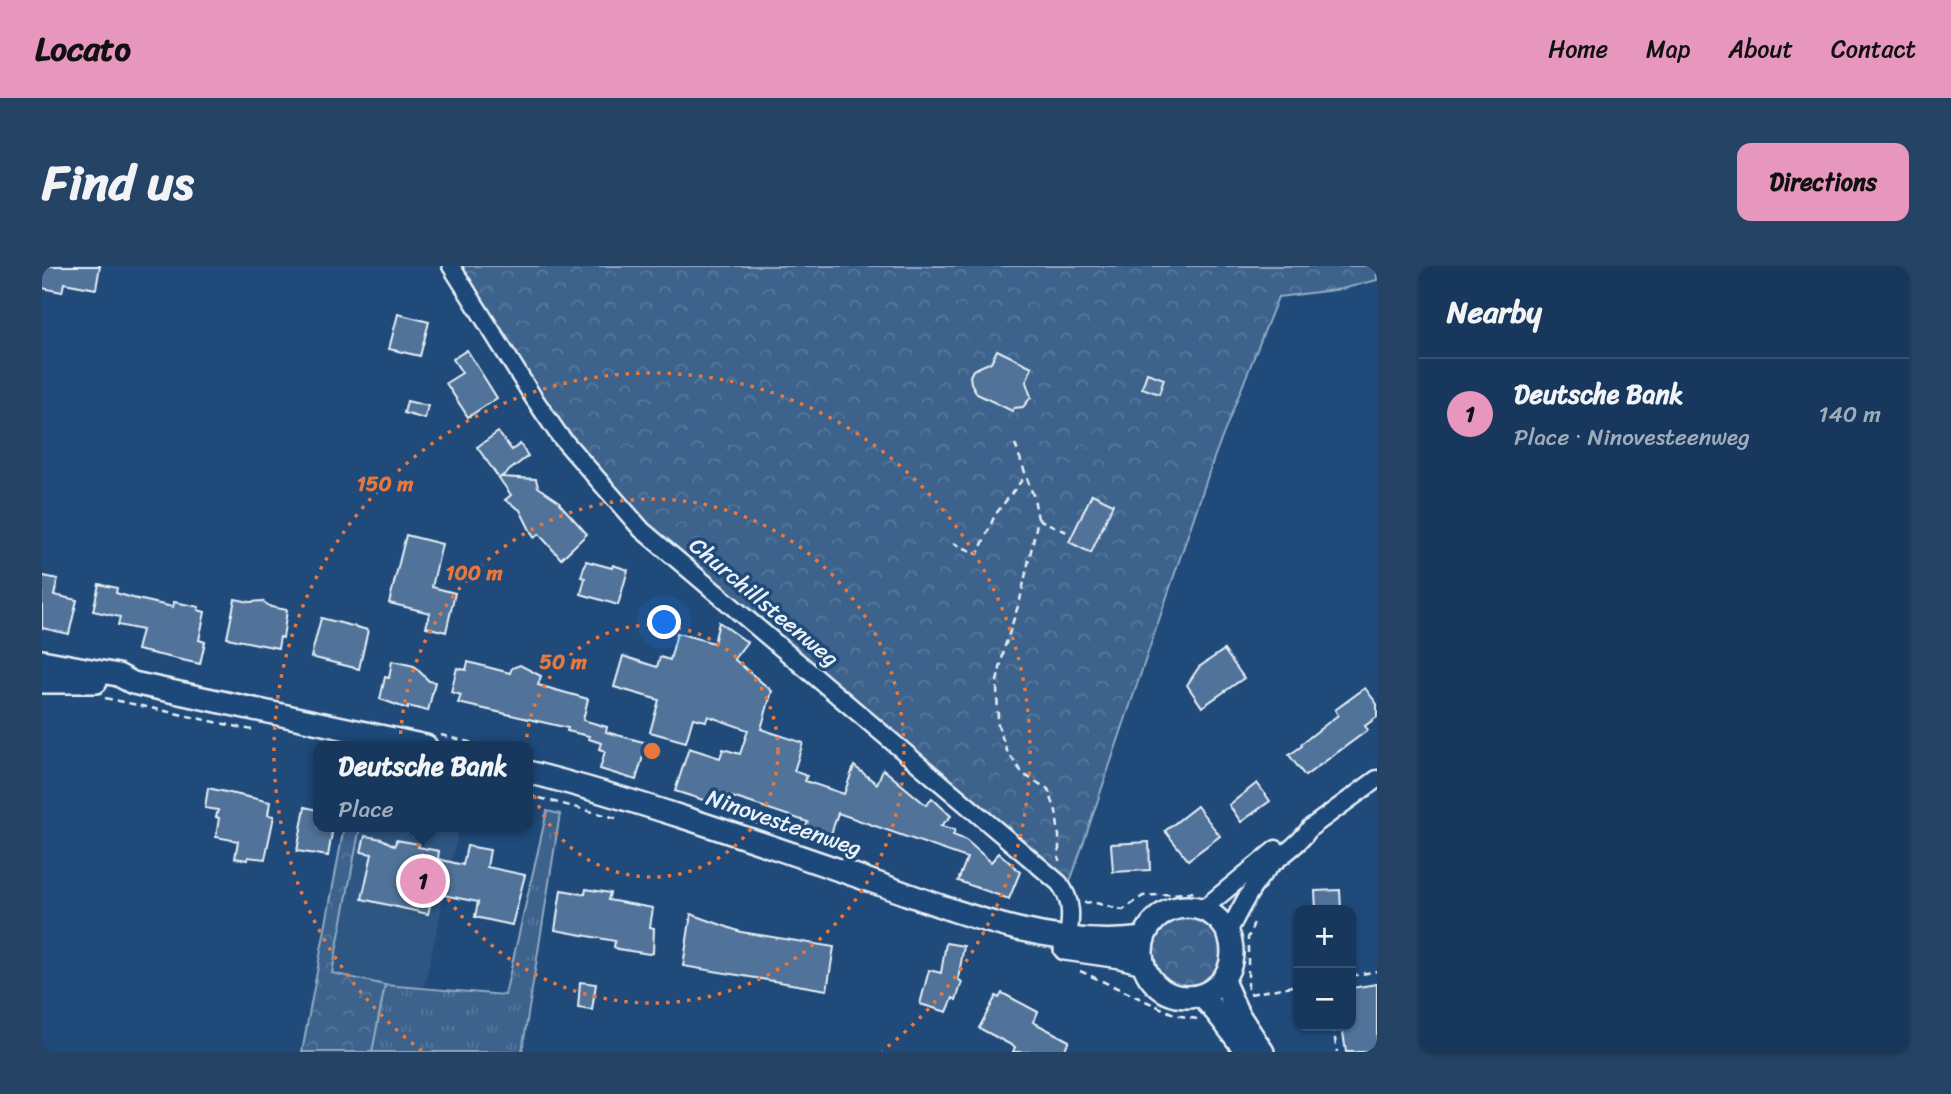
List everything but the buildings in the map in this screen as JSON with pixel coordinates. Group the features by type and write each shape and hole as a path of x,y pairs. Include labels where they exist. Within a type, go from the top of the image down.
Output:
{"main road":[{"path":"42,661 118,675 133,683"},
{"path":"42,681 133,683 403,741"},
{"name":"Ninovesteenweg","path":"533,773 642,803 1021,932 1143,963"},
{"path":"1189,906 1203,909 1218,918 1228,932 1233,944 1230,970 1213,990 1201,996 1186,998 1171,995 1158,988 1148,977 1143,963 1144,938 1150,925 1161,915 1189,906"},
{"name":"Ninovesteenweg","path":"1067,944 1144,938"},
{"path":"1223,981 1238,1014 1263,1052"},
{"path":"1201,996 1212,1006 1226,1028 1247,1052"}],"street":[{"name":"Churchillsteenweg","path":"451,266 559,435 642,530 1059,883 1067,892 1072,916 1067,944"},
{"path":"1203,909 1266,863 1298,832 1310,828 1377,779"},
{"path":"1228,932 1266,863"}],"path":[{"path":"1015,444 1034,498 1038,519 1020,600 997,682 998,726 1007,751 1023,774 1048,789 1056,811 1059,836 1059,883"},
{"path":"953,543 978,554 995,515 1025,476"},
{"path":"1038,519 1069,533"},
{"path":"98,697 262,732"},
{"path":"1256,917 1248,938 1248,996 1293,986"},
{"path":"1356,975 1377,971"},
{"path":"1334,1031 1337,1052"}],"shaded area":[{"path":"359,832 458,832 424,988 385,985 332,974"}],"green space":[{"path":"462,266 1377,266 1377,280 1342,289 1278,297 1215,455 1069,885 1043,857 648,525 566,432 539,393"},
{"path":"547,811 560,814 522,1052 372,1052 385,985 505,995"},
{"path":"343,832 359,832 332,973 385,985 372,1052 302,1052"},
{"path":"1188,917 1208,923 1218,933 1224,953 1218,973 1208,983 1188,989 1168,983 1158,973 1152,953 1158,933 1168,923"}],"place":[{"name":"Deutsche Bank","path":"423,881"}]}
